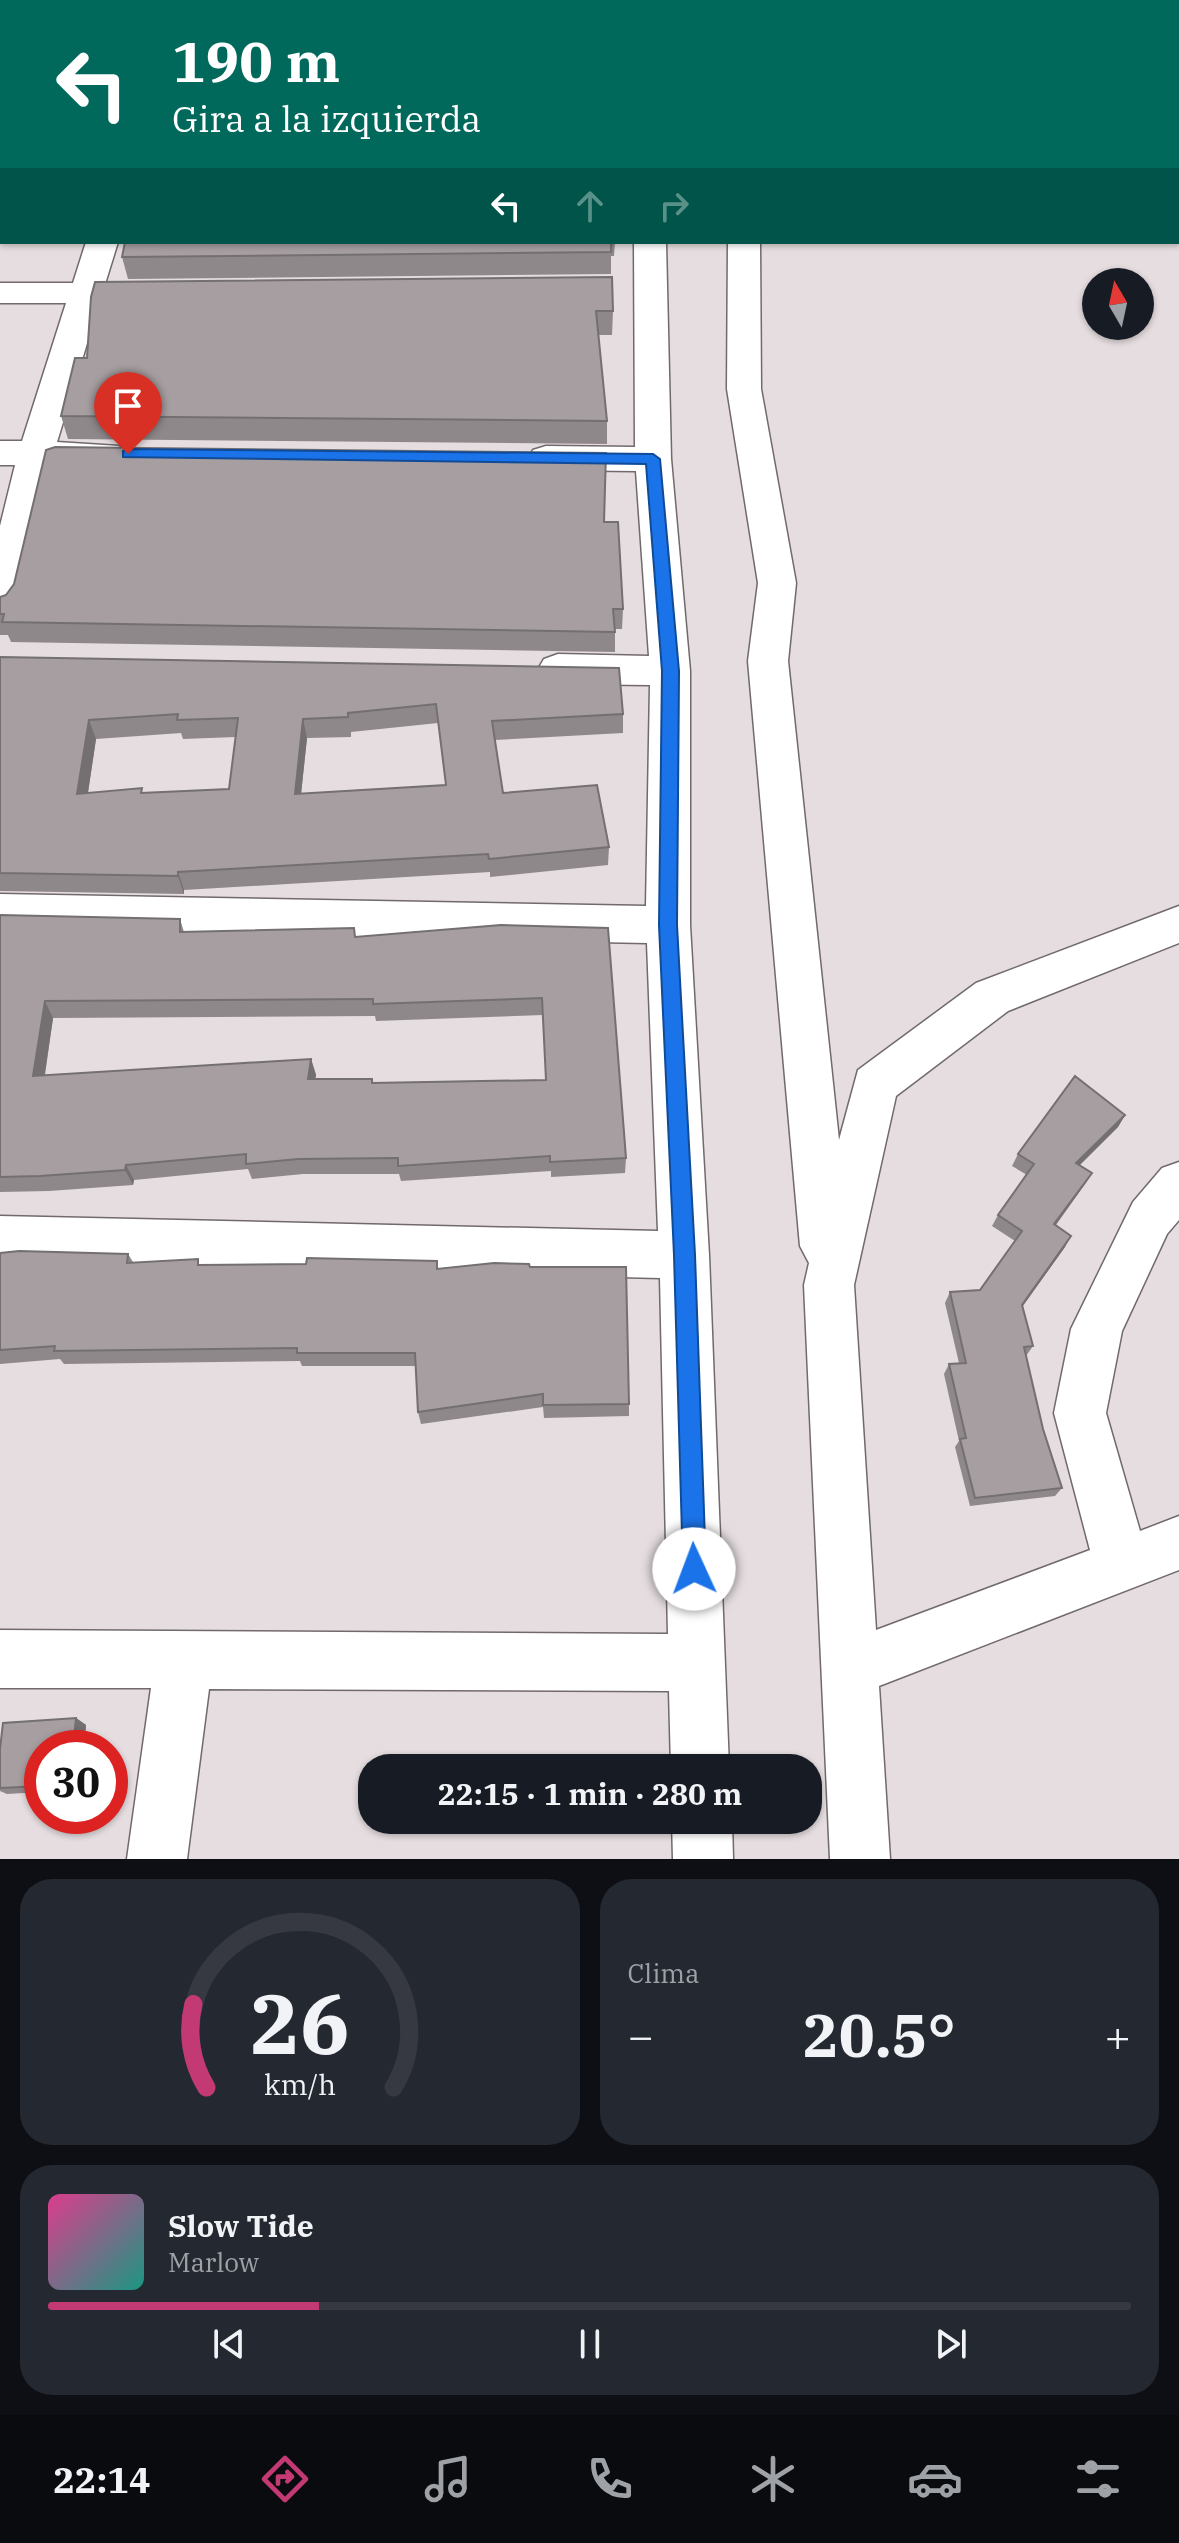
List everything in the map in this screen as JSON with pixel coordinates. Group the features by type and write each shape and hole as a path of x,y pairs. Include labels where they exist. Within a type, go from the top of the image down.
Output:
{"street":[{"path":"0,603 36,453 101,244"},
{"path":"649,244 636,287 670,671 668,925 684,1255 700,1754"},
{"path":"744,244 744,389 777,583 768,661 829,1285 860,1859"},
{"path":"0,293 181,293"},
{"path":"0,453 146,454"},
{"path":"510,458 653,459"},
{"path":"527,669 670,671"},
{"path":"0,912 668,925"},
{"path":"829,1285 875,1085 992,997 1179,924"},
{"path":"1121,1563 1080,1413 1097,1329 1150,1218 1179,1184"},
{"path":"0,1239 684,1255"},
{"path":"851,1667 924,1643 1121,1563 1179,1543"},
{"path":"0,1659 697,1663"},
{"path":"157,1859 184,1660"},
{"path":"702,1834 703,1859"}],"building":[{"path":"125,244 611,244 611,252 122,257"},
{"path":"612,277 613,311 596,311 607,421 61,416 75,358 87,358 91,297 95,282"},
{"path":"55,447 606,453 604,522 618,522 623,609 613,609 615,632 2,622 4,614 0,614 0,597 6,595 14,584 46,450"},
{"path":"0,657 619,668 623,714 492,721 503,793 597,785 609,847 489,859 488,854 178,872 178,876 0,873","holes":["436,704 446,785 295,794 303,719 348,717 348,713","178,714 177,720 238,718 229,789 141,793 142,788 77,794 89,720"]},
{"path":"0,915 180,919 180,932 354,928 355,937 501,925 608,928 626,1158 550,1162 550,1156 398,1166 398,1158 298,1159 246,1164 246,1154 126,1165 125,1170 0,1177","holes":["542,998 546,1080 372,1083 372,1079 308,1079 311,1059 33,1076 45,1001 373,999 373,1004"]},
{"path":"1075,1076 1125,1115 1076,1163 1092,1173 1054,1224 1071,1236 1022,1305 1033,1346 1024,1347 1043,1429 1062,1488 975,1498 960,1439 966,1438 949,1364 966,1363 950,1292 980,1290 1022,1231 998,1215 1034,1164 1018,1154"},
{"path":"0,1253 128,1254 127,1263 198,1259 198,1265 306,1264 307,1258 437,1261 437,1269 494,1263 529,1264 530,1267 626,1267 629,1404 543,1405 543,1394 418,1412 415,1353 297,1353 297,1348 54,1351 55,1346 0,1350"},
{"path":"76,1718 75,1730 24,1730 24,1787 0,1788 3,1723"}],"route":[{"path":"128,454 653,459 670,671 668,925 684,1255 694,1569"}]}
